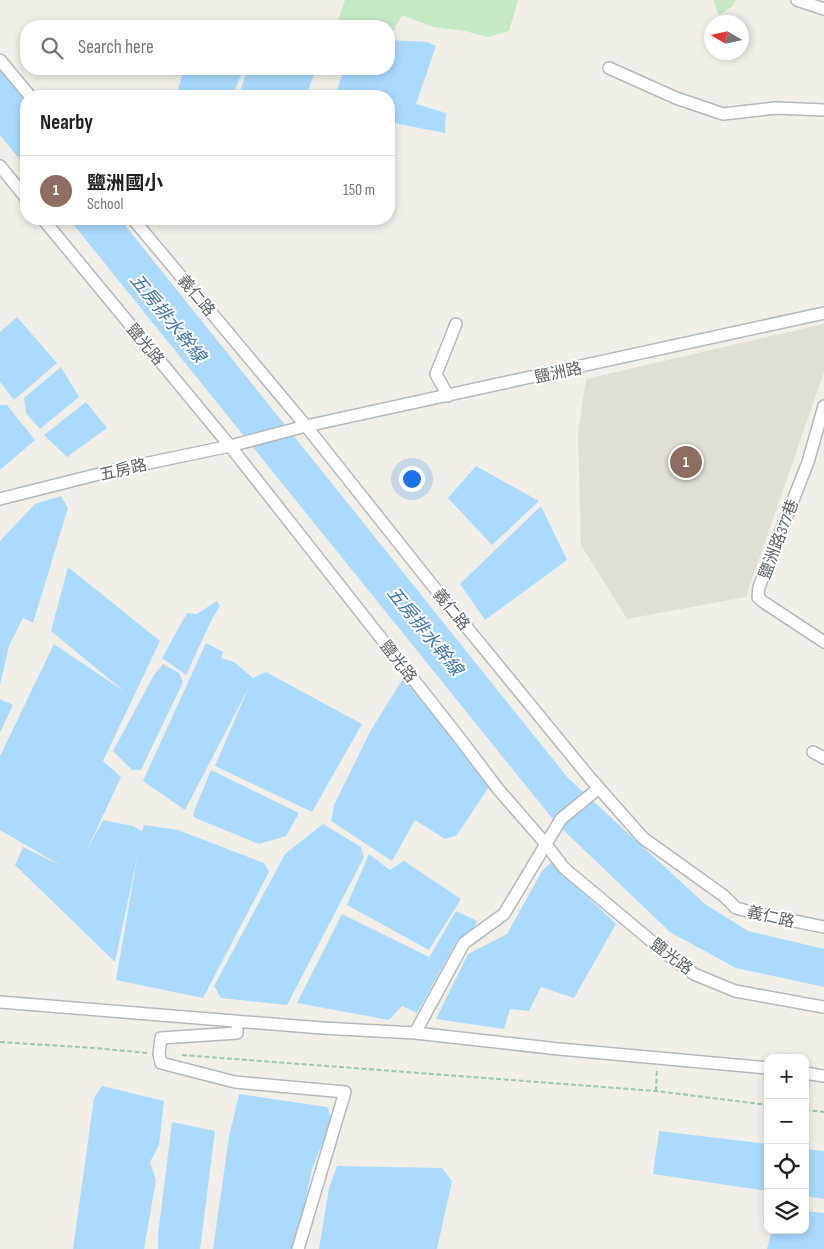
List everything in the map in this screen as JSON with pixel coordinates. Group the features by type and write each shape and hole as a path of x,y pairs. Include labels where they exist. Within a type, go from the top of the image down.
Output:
{"street":[{"path":"797,0 824,9"},
{"path":"0,60 25,90"},
{"path":"609,68 676,98 723,114 776,108 824,110"},
{"path":"0,166 20,191"},
{"name":"鹽光路","path":"48,225 230,446 498,789 564,868 668,955 694,974 735,991 824,1007"},
{"name":"義仁路","path":"138,225 306,426 595,791 643,838 724,896 736,908 755,914 824,927"},
{"name":"鹽洲路","path":"247,442 306,426 824,313"},
{"path":"448,396 436,374 456,324"},
{"name":"鹽洲路377巷","path":"824,406 808,462 759,587 758,596 762,601 824,642"},
{"name":"五房路","path":"0,499 115,470 247,442"},
{"path":"415,1033 464,943 504,914 561,819 595,791"},
{"path":"0,1002 238,1022 415,1033 559,1049 764,1068"},
{"path":"238,1022 237,1033 161,1038 159,1054 161,1063 235,1082 345,1092 298,1249"},
{"path":"809,1074 824,1076"}],"path":[{"path":"0,1042 159,1054"},
{"path":"178,1055 656,1091 764,1104"},
{"path":"656,1091 658,1057"},
{"path":"809,1110 824,1112"}],"shaded area":[{"path":"824,324 824,372 746,597 627,619 581,545 578,433 586,379"}],"green space":[{"path":"345,0 518,0 509,31 488,37 465,31 433,27 402,15 395,28 395,20 338,20"},
{"path":"713,0 736,0 733,6 719,15"}],"water":[{"path":"395,40 427,42 436,46 416,104 446,113 445,133 395,123 395,90 337,90 342,75 395,75"},
{"path":"0,70 20,95 20,160 0,135"},
{"path":"182,75 241,75 235,90 178,90"},
{"path":"246,75 314,75 308,90 240,90"},
{"name":"五房排水幹線","path":"74,225 125,225 568,778 705,904 748,931 824,949 824,987 736,968 670,932 556,823"},
{"path":"17,317 57,363 14,400 0,382 0,332"},
{"path":"61,367 79,397 40,429 26,413 24,398"},
{"path":"86,402 107,428 67,457 44,435"},
{"path":"0,405 7,405 35,440 0,470"},
{"path":"476,466 539,501 492,545 448,498"},
{"path":"61,496 68,508 33,623 23,618 9,646 0,685 0,541 35,504"},
{"path":"541,506 567,560 485,620 460,584"},
{"path":"68,567 160,641 103,761 121,777 85,854 103,820 133,826 142,831 144,825 178,830 264,863 269,872 203,998 116,980 138,853 115,962 15,865 23,847 62,866 0,830 0,756 54,644 125,692 51,631"},
{"path":"217,601 220,606 186,675 162,658 187,613 197,614"},
{"path":"206,643 223,652 221,658 234,662 253,678 266,672 362,724 312,812 215,766 249,687 185,810 143,781"},
{"path":"163,664 179,673 183,682 141,770 132,770 113,751 154,675"},
{"path":"404,677 492,782 457,835 445,839 415,820 392,861 331,821 334,805 371,730"},
{"path":"0,699 13,705 0,733"},
{"path":"211,770 299,813 286,836 259,844 193,817"},
{"path":"323,824 361,847 364,857 287,1005 221,998 214,986 285,854"},
{"path":"369,854 390,870 404,861 461,899 429,950 347,905"},
{"path":"551,862 616,924 574,998 541,987 529,1011 510,1009 504,1029 436,1019 468,954 507,934 542,871"},
{"path":"456,911 477,921 474,929 458,939 417,1013 402,1006 389,1020 297,1003 342,914 429,957 422,970"},
{"path":"102,1086 164,1101 159,1145 150,1162 156,1180 144,1249 73,1249 94,1098"},
{"path":"239,1094 327,1107 332,1119 312,1169 295,1249 213,1249 229,1137"},
{"path":"172,1122 215,1131 200,1249 158,1249 158,1235"},
{"path":"659,1131 764,1144 764,1190 653,1174"},
{"path":"809,1149 824,1151 824,1199 809,1197"},
{"path":"337,1166 442,1168 452,1181 437,1249 319,1249 329,1188"},
{"path":"809,1211 824,1213 824,1249 767,1249 771,1234 809,1234"}],"place":[{"name":"鹽洲國小","path":"686,462"}]}
